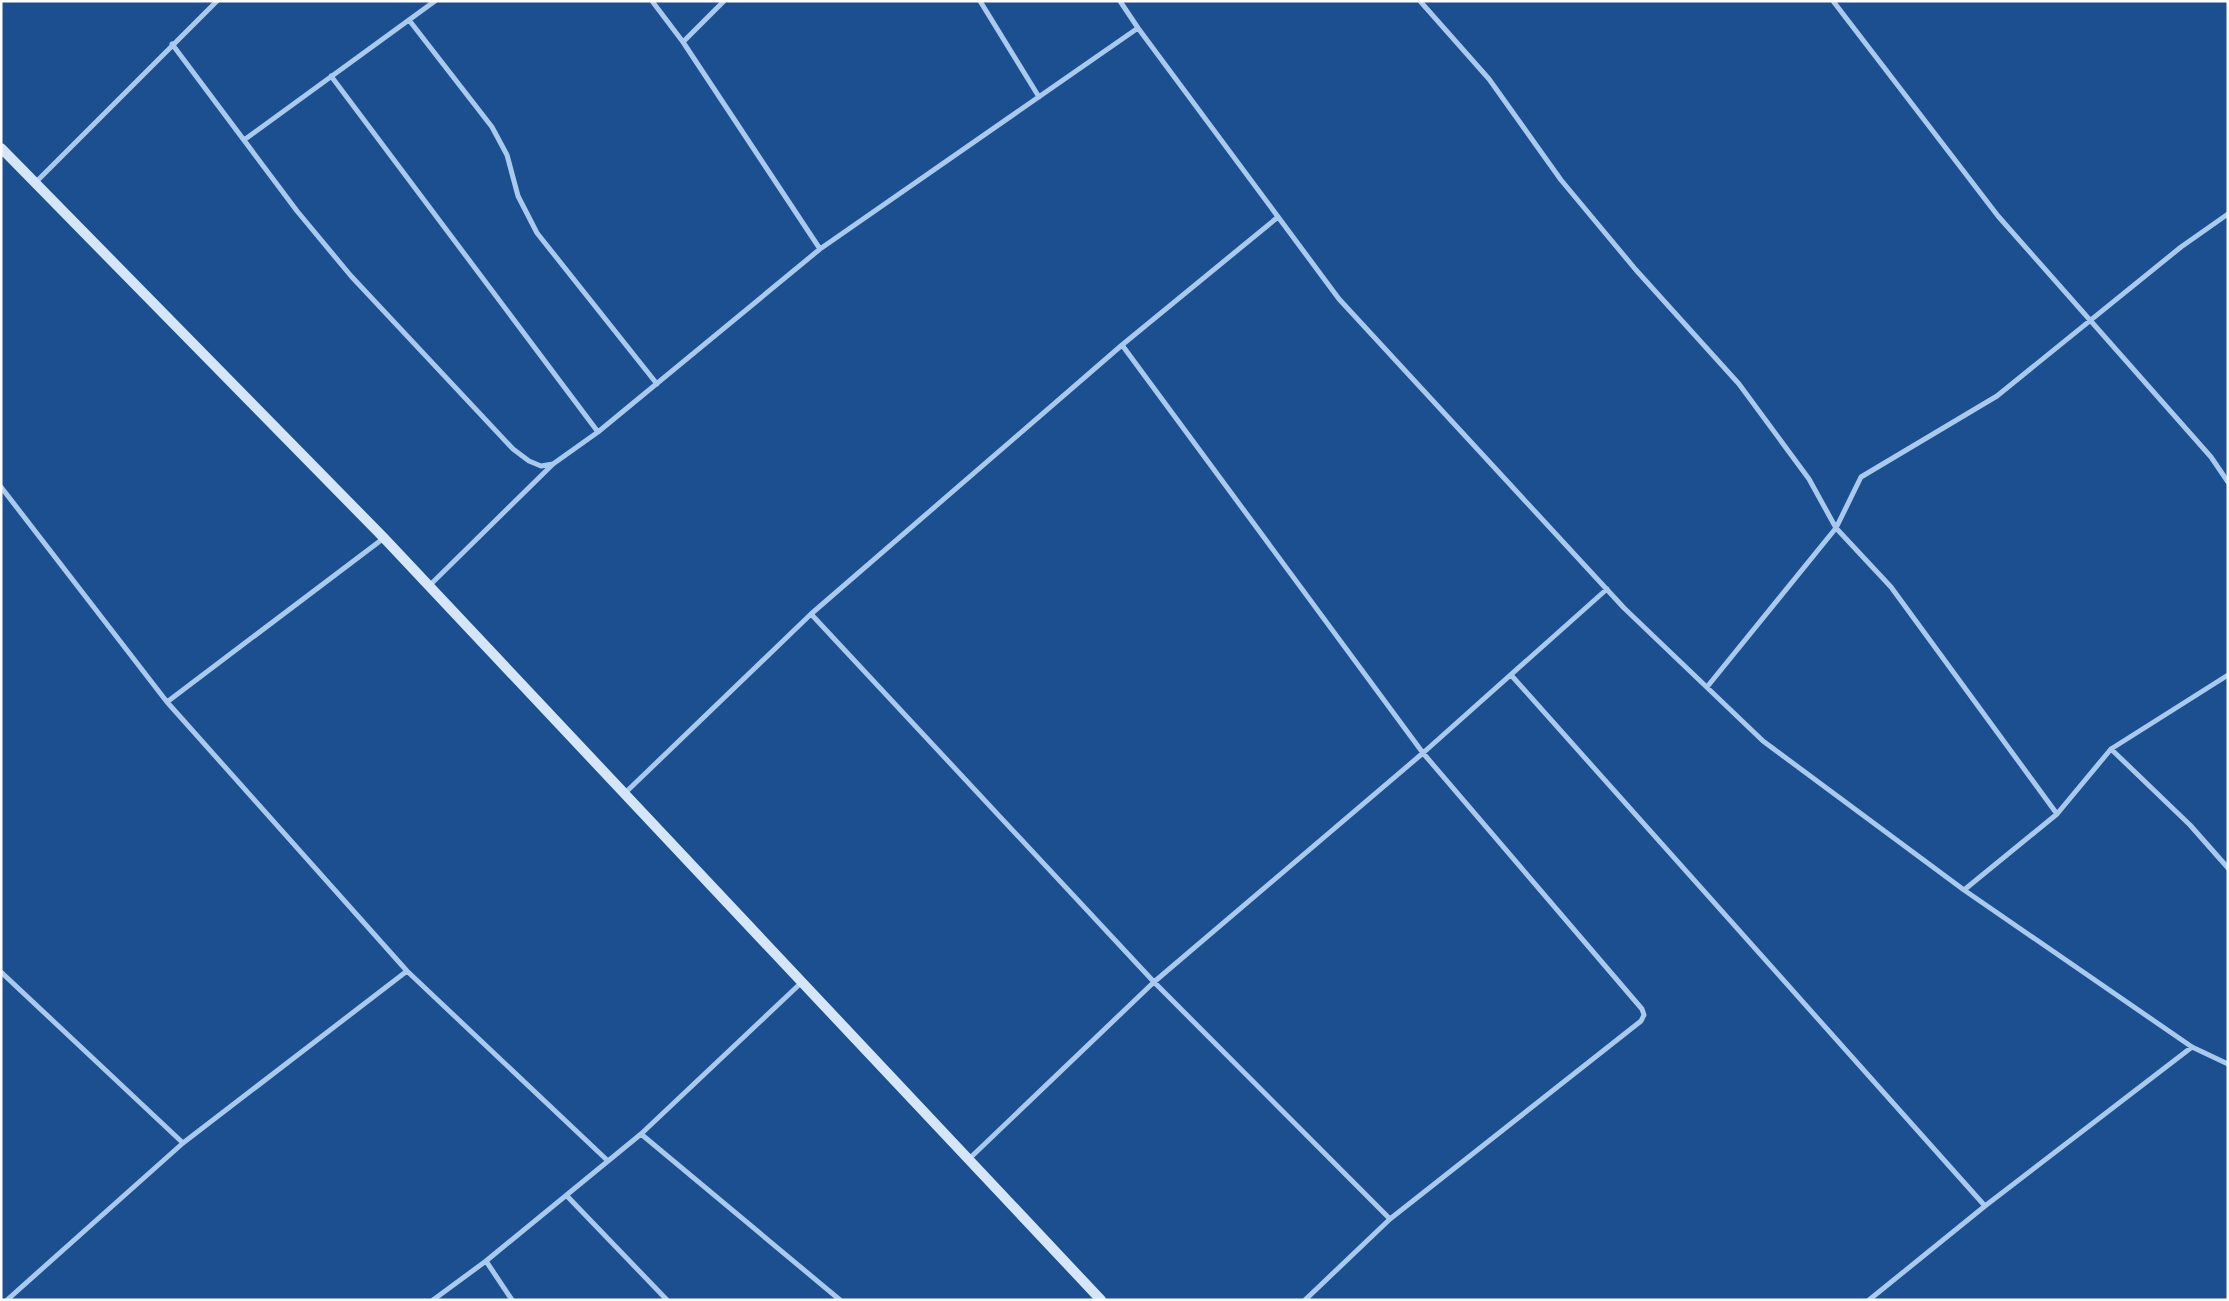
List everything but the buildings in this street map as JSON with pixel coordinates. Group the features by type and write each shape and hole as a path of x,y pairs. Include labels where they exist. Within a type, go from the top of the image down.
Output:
{"street":[{"path":"36,182 217,1"},
{"path":"244,140 435,1"},
{"path":"652,1 684,42 820,249"},
{"path":"684,42 724,1"},
{"path":"980,1 1039,97"},
{"path":"1120,1 1339,299 1607,589 1707,687 1763,740 1964,890 2192,1048 2228,1064"},
{"path":"1420,1 1489,79 1561,180 1636,270 1739,384 1809,479 1836,528 1891,587 2057,814"},
{"path":"1833,1 1998,216 2211,457 2228,482"},
{"path":"409,20 497,135 507,155 518,196 538,233 657,384"},
{"path":"429,586 553,464 598,432 820,249 1138,28"},
{"path":"172,44 296,211 351,276 513,449 529,462 541,466 553,464"},
{"path":"331,76 598,432"},
{"path":"1,148 384,538 1102,1300"},
{"path":"1707,687 1836,528 1861,477 1997,396 2181,247 2228,214"},
{"path":"624,793 811,614 1122,345 1278,217"},
{"path":"1122,345 1424,753 1642,1009 1644,1015 1633,1027 1390,1219 1305,1300"},
{"path":"1,487 167,702 407,971 608,1161"},
{"path":"167,702 384,538"},
{"path":"969,1159 1154,982 1424,753 1607,589"},
{"path":"811,614 1154,982 1390,1219"},
{"path":"1511,675 1986,1206"},
{"path":"1964,890 2057,814 2111,749 2228,675"},
{"path":"2111,749 2190,824 2228,868"},
{"path":"7,1300 183,1143 407,971"},
{"path":"1,972 183,1143"},
{"path":"433,1300 486,1261 641,1134 802,982"},
{"path":"1869,1300 1986,1206 2192,1048"},
{"path":"641,1134 840,1300"},
{"path":"566,1196 667,1300"},
{"path":"486,1261 512,1300"}]}
